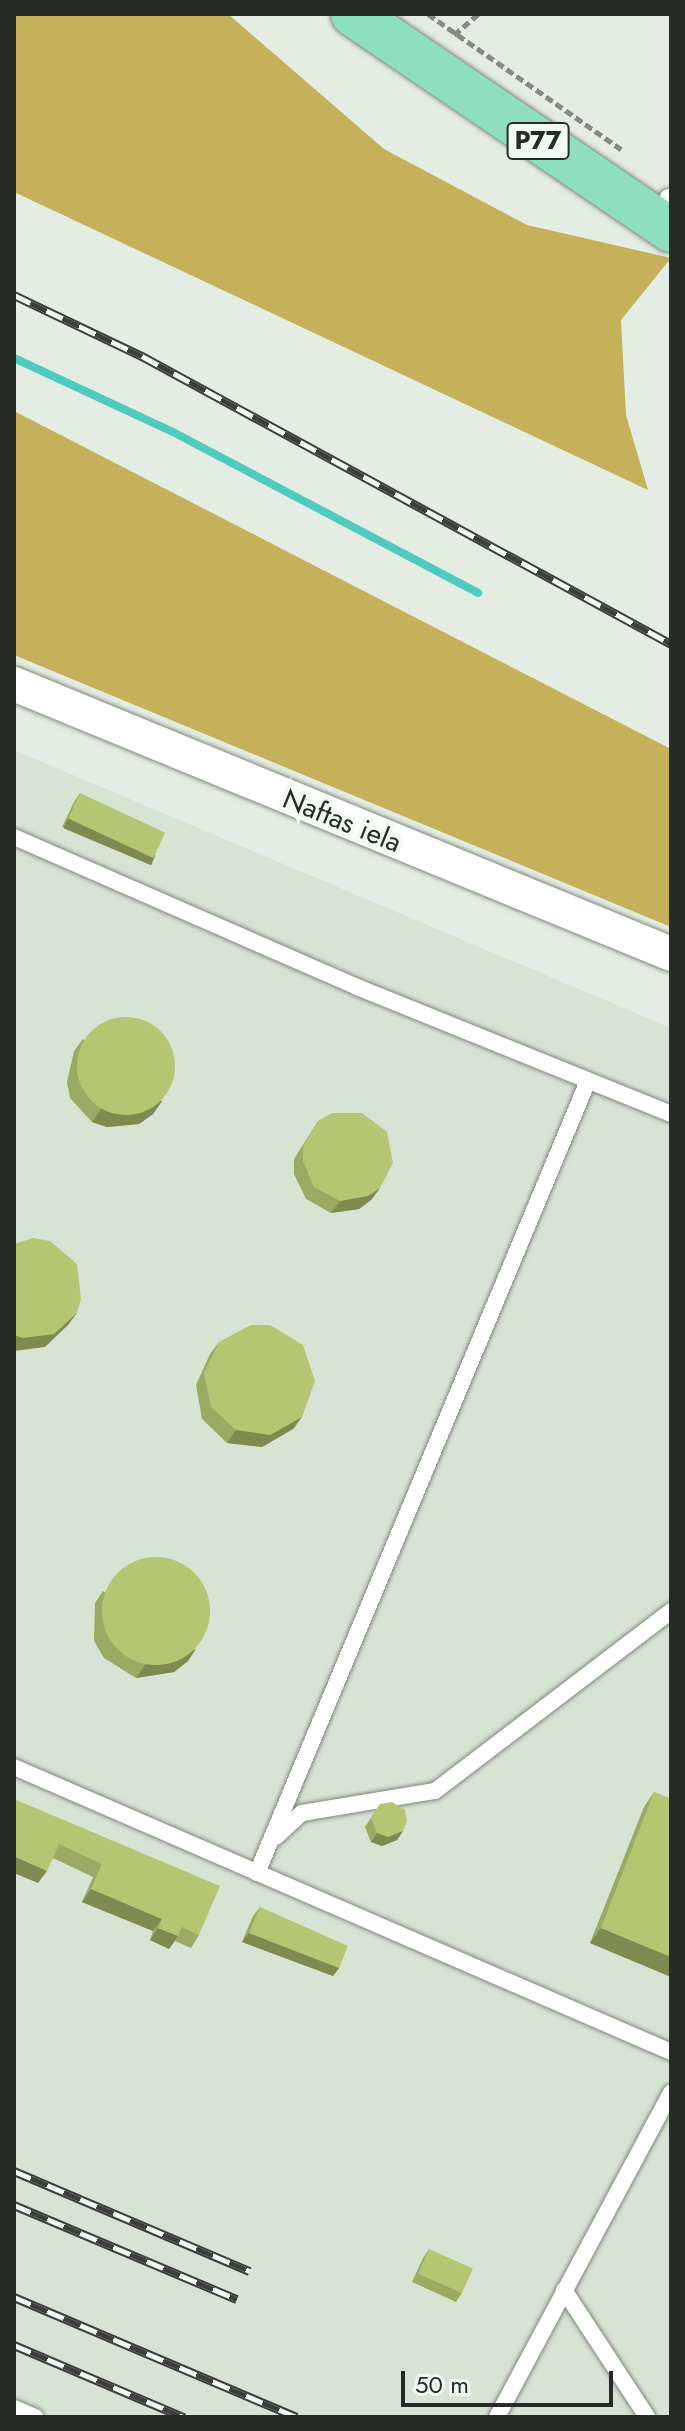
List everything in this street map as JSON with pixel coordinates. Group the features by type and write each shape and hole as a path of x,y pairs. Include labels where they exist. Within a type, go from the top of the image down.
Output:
{"main road":[{"name":"P77","path":"353,14 667,208"}],"street":[{"name":"Naftas iela","path":"14,684 671,954"}],"lane":[{"path":"14,837 357,987 671,1114"},
{"path":"257,1873 588,1081"},
{"path":"269,1844 302,1813 435,1791 671,1611"},
{"path":"14,1767 671,2052"},
{"path":"497,2417 671,2093"},
{"path":"564,2290 647,2417"},
{"path":"14,2408 35,2417"}],"path":[{"path":"428,14 630,155"}],"shaded area":[{"path":"14,14 228,14 384,149 527,225 671,258 621,320 626,415 648,490 14,192"},
{"path":"14,411 671,749 671,927 14,655"},
{"path":"14,750 671,1028 671,2417 14,2417"}],"building":[{"path":"80,793 165,833 153,858 68,818"},
{"path":"126,1017 145,1020 161,1031 172,1047 175,1066 172,1085 161,1101 145,1112 126,1115 107,1112 91,1101 80,1085 77,1066 80,1047 91,1031 107,1020"},
{"path":"332,1113 362,1113 387,1132 393,1163 380,1188 368,1196 340,1201 314,1187 303,1161 303,1147 318,1121"},
{"path":"33,1238 50,1241 77,1264 81,1299 77,1313 54,1334 23,1338 14,1335 14,1244"},
{"path":"251,1325 270,1325 303,1345 315,1381 302,1417 270,1435 236,1430 211,1407 204,1373 219,1342"},
{"path":"156,1557 177,1561 194,1573 206,1590 210,1611 206,1632 194,1649 177,1661 156,1665 135,1661 118,1649 106,1632 102,1611 106,1590 118,1573 135,1561"},
{"path":"654,1792 671,1799 671,1957 601,1928"},
{"path":"14,1799 220,1886 199,1935 182,1927 178,1936 158,1928 162,1919 91,1889 102,1864 59,1844 47,1871 14,1856"},
{"path":"392,1802 405,1810 407,1821 403,1831 388,1837 377,1833 371,1818 380,1804"},
{"path":"260,1907 348,1946 339,1968 249,1933"},
{"path":"429,2249 473,2269 462,2293 418,2274"}],"waterway":[{"path":"14,358 173,432 478,593"}],"railway":[{"path":"14,295 142,356 671,644"},
{"path":"14,2171 250,2271"},
{"path":"14,2205 237,2299"},
{"path":"14,2297 297,2417"},
{"path":"14,2345 184,2417"}]}
